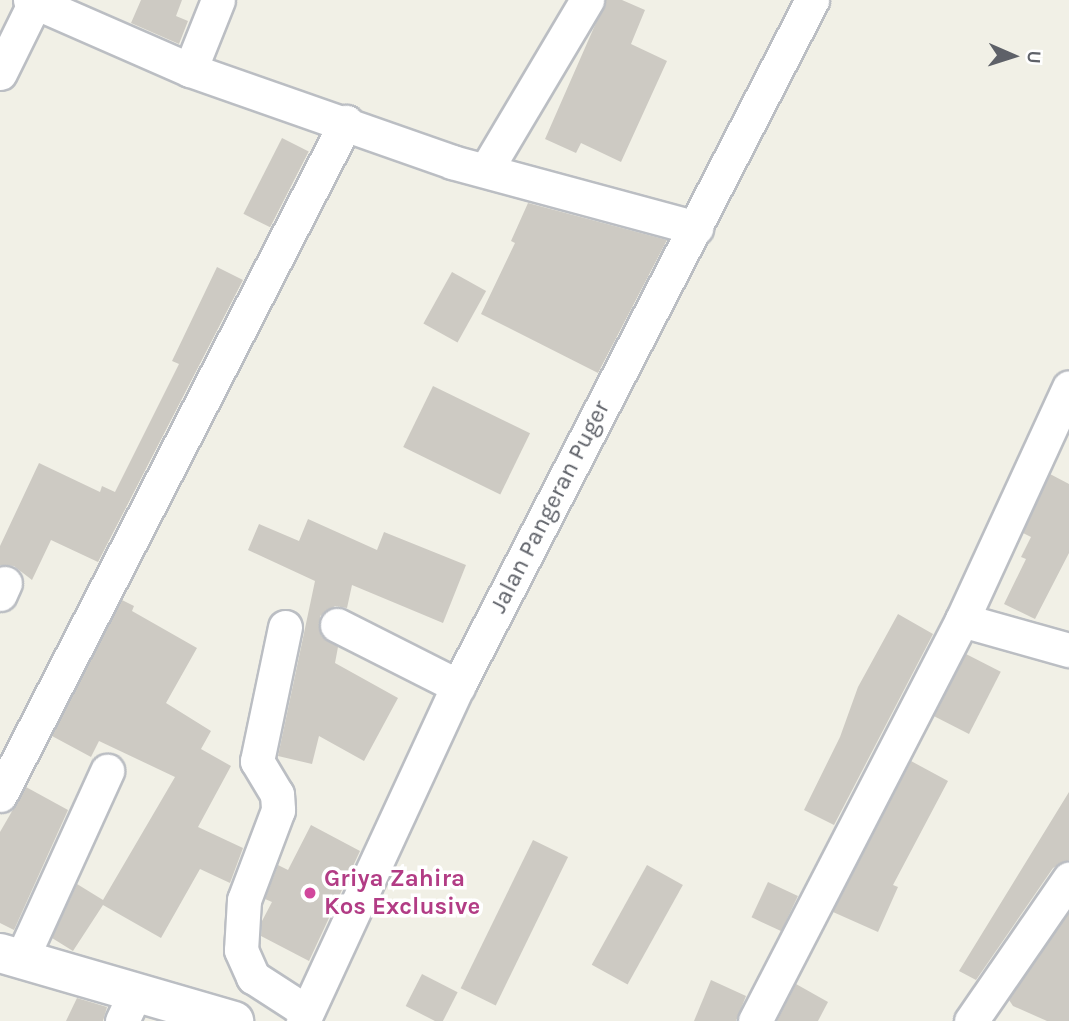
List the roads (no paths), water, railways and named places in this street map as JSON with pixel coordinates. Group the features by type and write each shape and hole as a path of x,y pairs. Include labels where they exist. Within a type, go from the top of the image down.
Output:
{"street":[{"path":"190,70 218,0"},
{"path":"486,170 587,0"},
{"name":"Jalan Pangeran Puger","path":"305,1016 458,687 812,0"},
{"path":"0,73 32,1 190,70 346,122 452,162 696,228"},
{"path":"0,795 346,122"},
{"path":"755,1021 962,620 1069,387"},
{"path":"962,620 1069,650"},
{"path":"337,625 458,687"},
{"path":"285,627 257,761 277,794 278,810 244,900 241,950 253,977 305,1016"},
{"path":"107,771 10,957 128,1008 234,1021"},
{"path":"971,1021 1069,879"}],"place":[{"name":"Griya Zahira Kos Exclusive","path":"310,893"}]}
